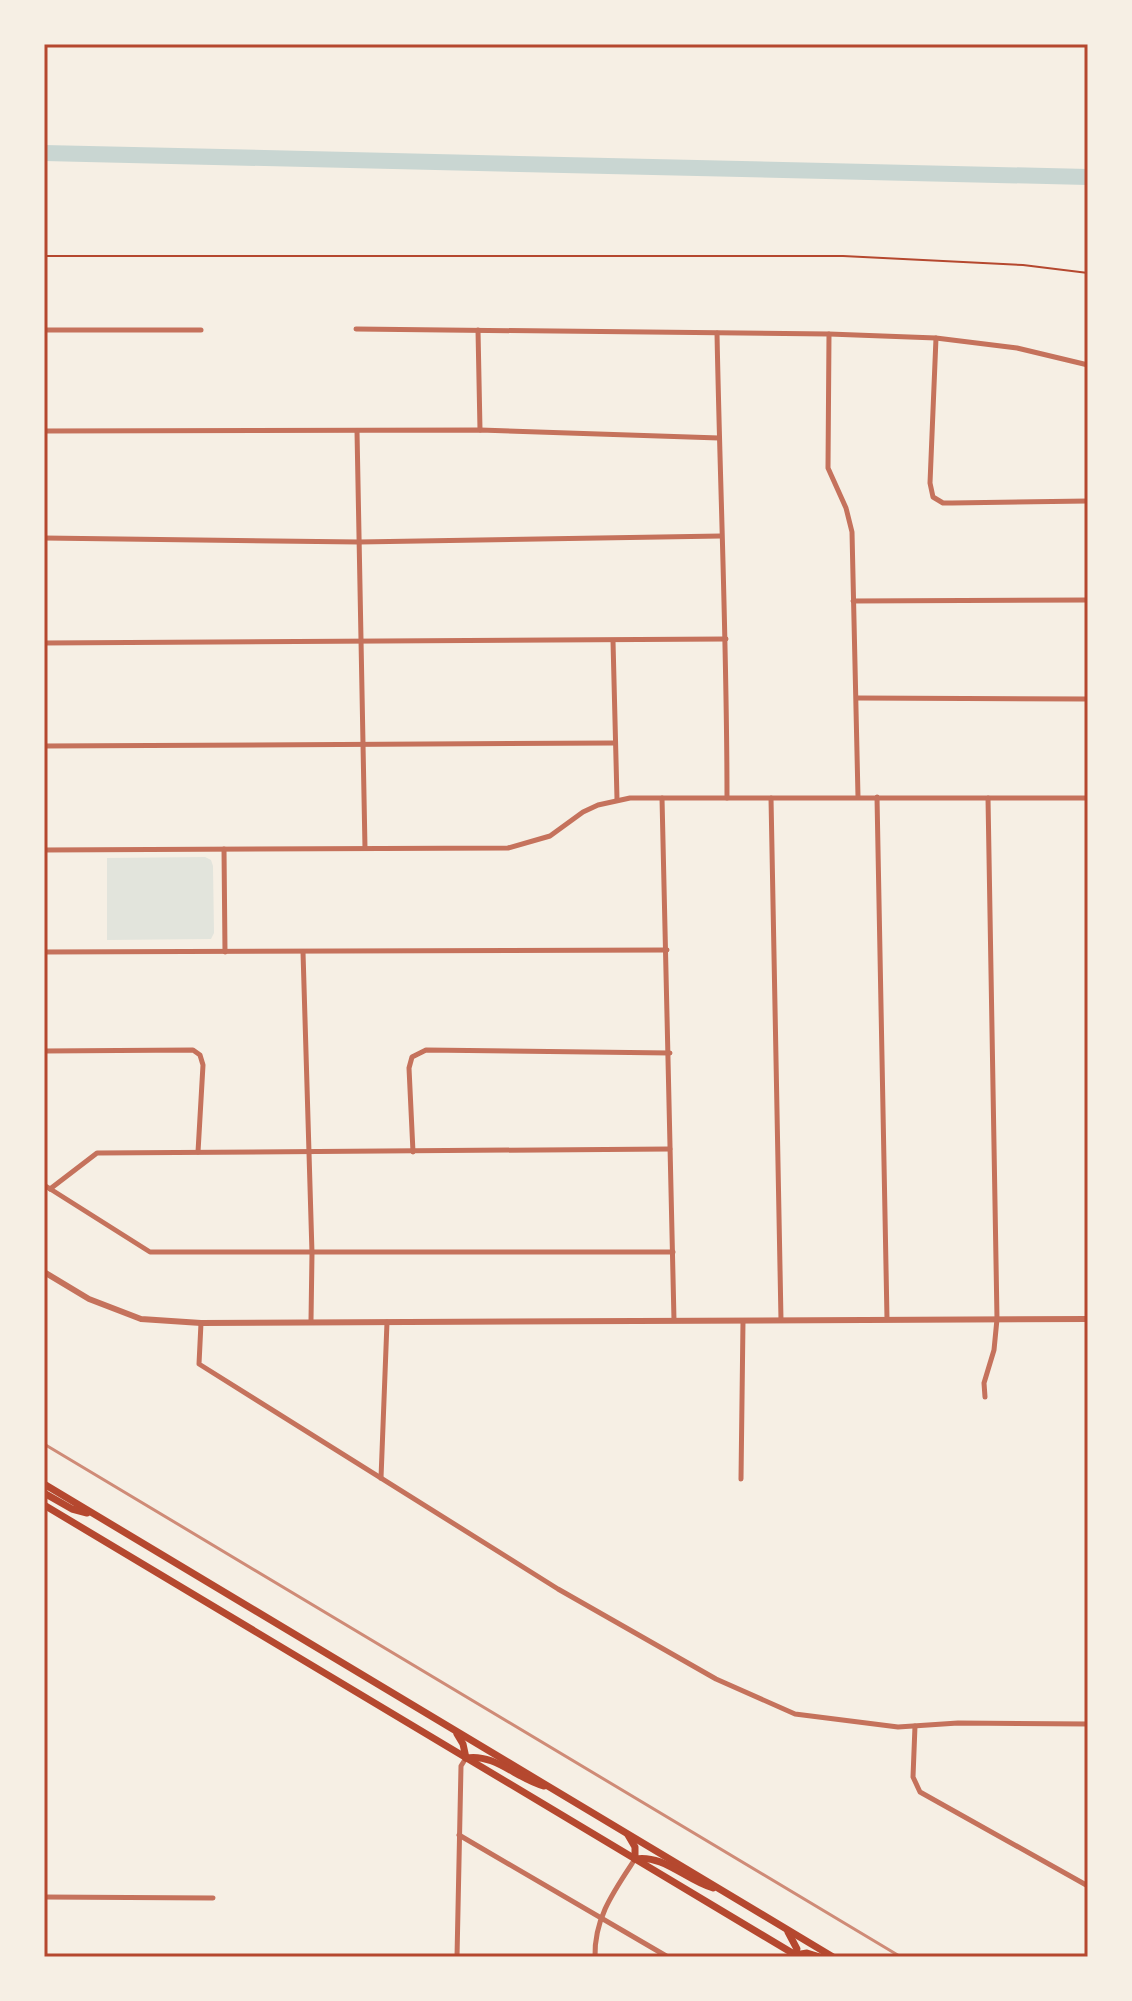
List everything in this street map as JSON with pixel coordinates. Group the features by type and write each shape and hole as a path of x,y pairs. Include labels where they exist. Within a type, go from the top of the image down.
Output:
{"main road":[{"path":"44,1484 833,1957"},
{"path":"44,1493 72,1509 97,1516"},
{"path":"44,1505 796,1956 807,1953 820,1957"},
{"path":"455,1730 466,1758"},
{"path":"466,1758 477,1756 489,1759 529,1782 552,1789"},
{"path":"627,1833 635,1847 635,1859"},
{"path":"635,1859 657,1859 698,1884 722,1890"},
{"path":"786,1929 795,1942 796,1956"}],"street":[{"path":"356,329 936,338 1017,348 1088,365"},
{"path":"44,330 201,330"},
{"path":"478,330 480,430"},
{"path":"717,333 726,639 727,798"},
{"path":"829,334 828,468 846,508 852,532 858,797"},
{"path":"936,338 930,483 933,497 943,503 1088,501"},
{"path":"44,431 480,430 719,438"},
{"path":"357,431 365,848"},
{"path":"44,538 359,542 721,536"},
{"path":"853,601 1088,600"},
{"path":"44,643 726,639"},
{"path":"613,641 617,799"},
{"path":"857,698 1088,699"},
{"path":"44,746 614,743"},
{"path":"877,797 887,1319"},
{"path":"662,798 674,1320"},
{"path":"771,798 781,1320"},
{"path":"985,1397 984,1383 994,1350 997,1319 988,798"},
{"path":"44,850 508,848 550,836 583,812 617,799 1088,798"},
{"path":"224,849 225,952"},
{"path":"44,952 667,950"},
{"path":"303,952 312,1253 311,1321"},
{"path":"44,1051 193,1050 200,1055 203,1065 198,1152"},
{"path":"413,1152 409,1068 412,1057 426,1050 670,1053"},
{"path":"670,1149 97,1153 47,1187 150,1252 673,1252"},
{"path":"44,1272 89,1299 141,1319 201,1323 1088,1319"},
{"path":"741,1479 743,1320"},
{"path":"381,1478 387,1321"},
{"path":"201,1323 199,1364 558,1589 716,1679 795,1714 898,1727 958,1723 1088,1724"},
{"path":"915,1726 913,1777 920,1792 1088,1886"},
{"path":"457,1957 461,1766 466,1758"},
{"path":"459,1835 668,1957"},
{"path":"595,1957 595,1935 600,1917 635,1859"},
{"path":"44,1897 213,1898"}],"path":[{"path":"44,256 843,256 1023,265 1088,273"}],"shaded area":[{"path":"205,857 211,860 213,866 214,933 211,939 107,940 107,858"}],"waterway":[{"path":"44,153 1088,177"}],"railway":[{"path":"44,1444 901,1957"}]}
